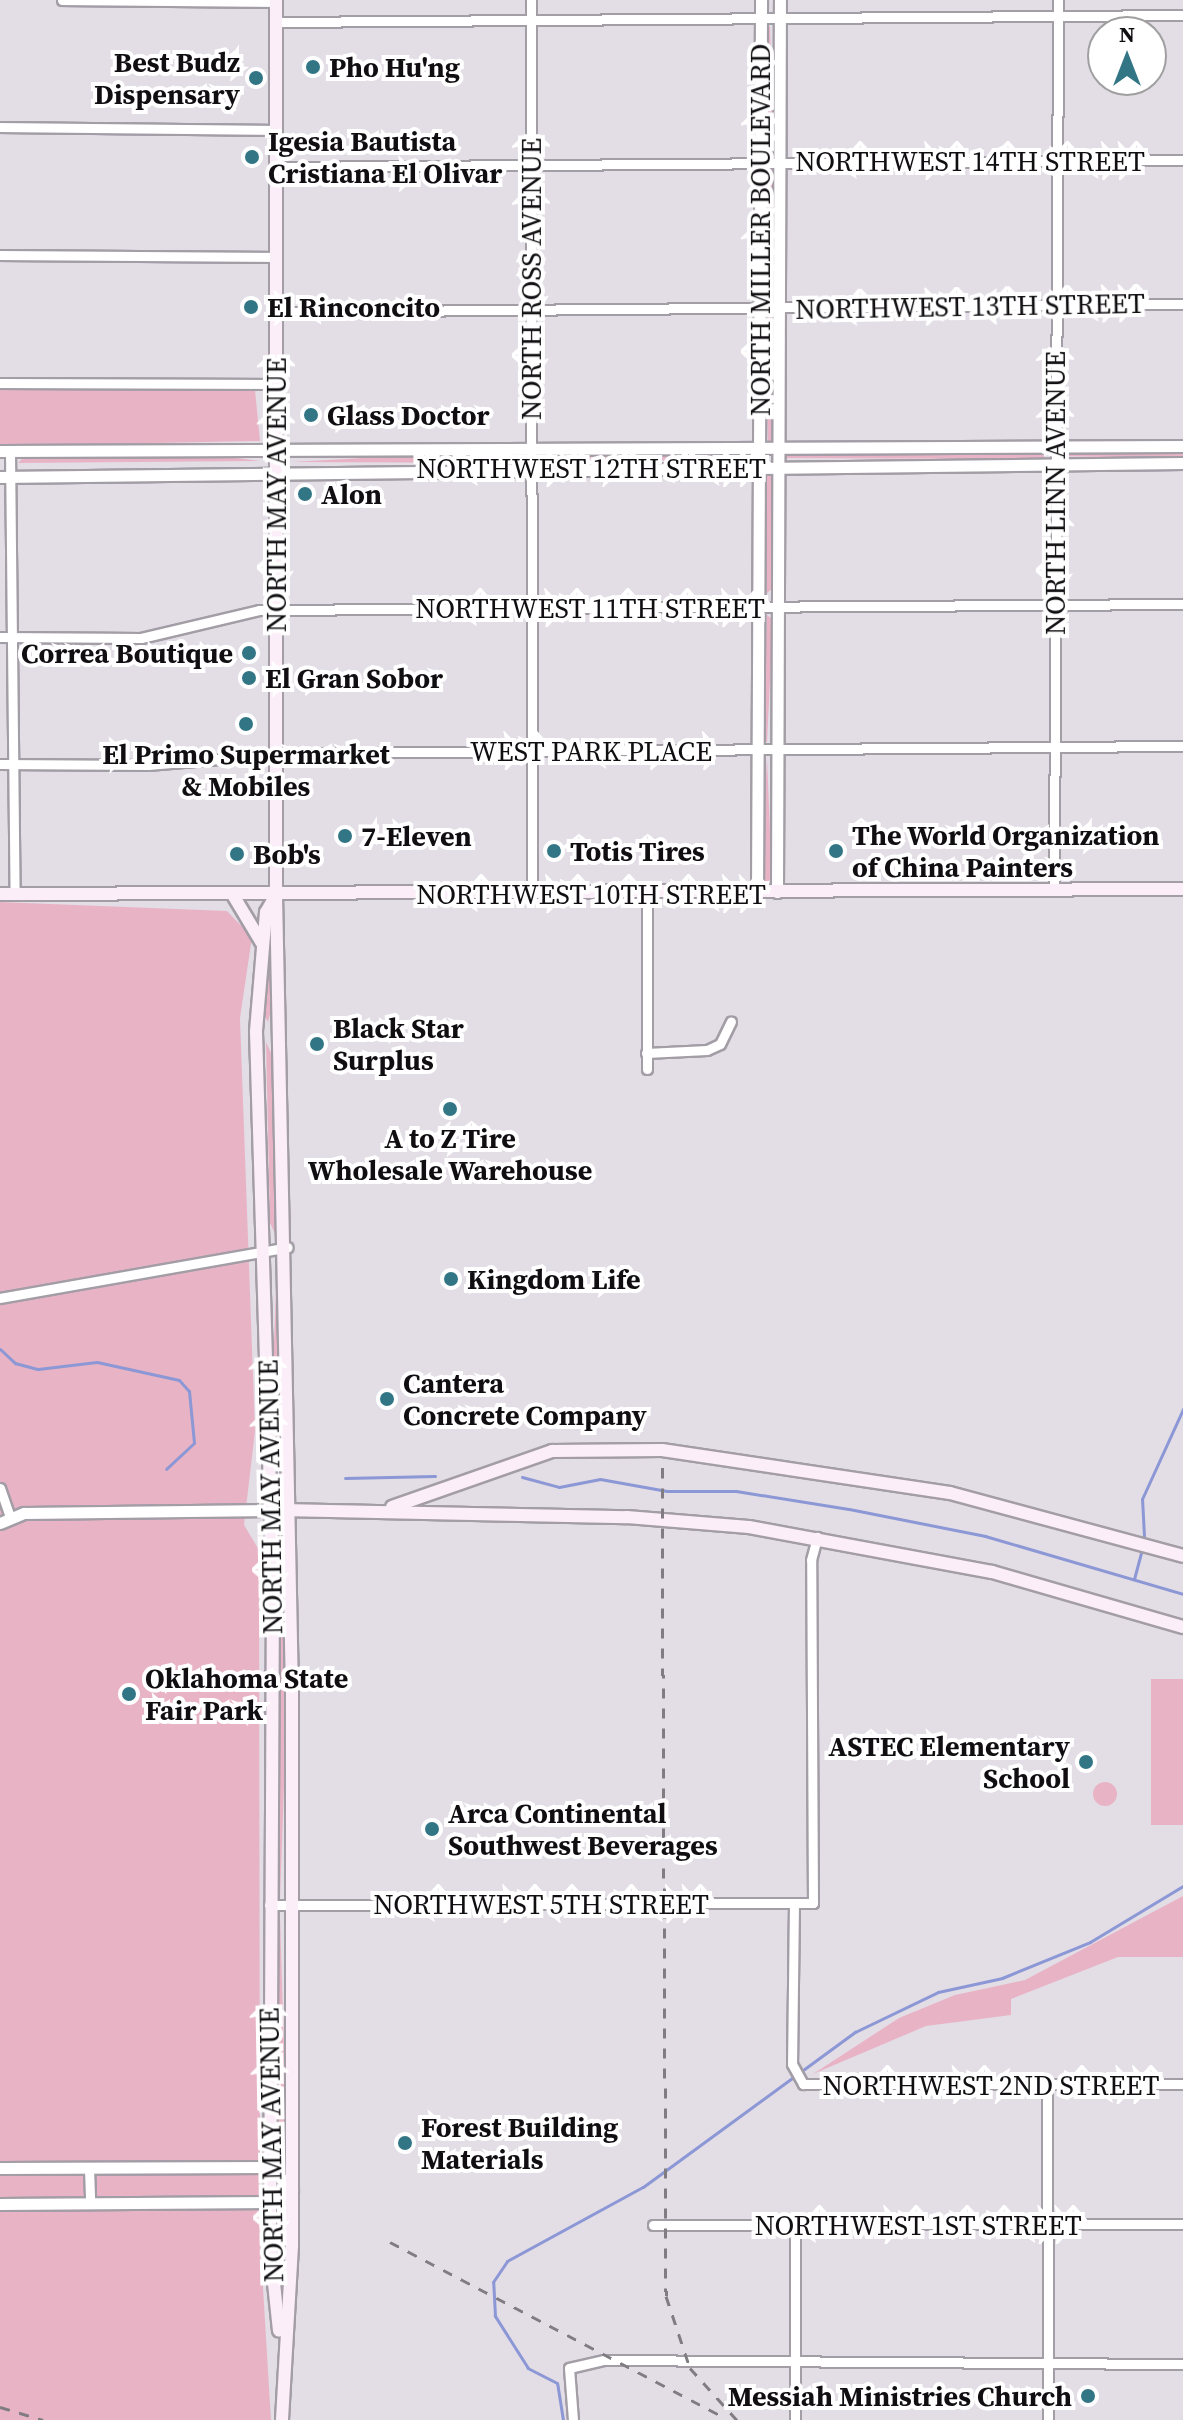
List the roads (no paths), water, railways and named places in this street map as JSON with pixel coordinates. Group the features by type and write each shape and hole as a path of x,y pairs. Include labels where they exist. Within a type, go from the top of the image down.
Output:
{"main road":[{"name":"NORTH MAY AVENUE","path":"276,1 277,1032 288,1247 292,2190 281,2341"},
{"name":"NORTHWEST 10TH STREET","path":"0,894 1183,889"},
{"path":"233,895 263,945"},
{"name":"NORTH MAY AVENUE","path":"276,895 263,945 256,1032 267,1251 271,1510 270,2202 281,2341 282,2420"},
{"path":"256,1032 277,1032"},
{"path":"383,1509 538,1454 647,1449 782,1463 950,1493 1183,1556"},
{"path":"271,1510 383,1509 662,1518 817,1537 992,1572 1183,1627"}],"street":[{"path":"62,0 276,1"},
{"name":"NORTH ROSS AVENUE","path":"531,0 532,894"},
{"name":"NORTH MILLER BOULEVARD","path":"757,893 761,0"},
{"name":"NORTH MILLER BOULEVARD","path":"777,892 780,0"},
{"name":"NORTH LINN AVENUE","path":"1054,890 1058,0"},
{"path":"276,22 1183,15"},
{"path":"0,127 276,130"},
{"name":"NORTHWEST 14TH STREET","path":"276,167 1183,160"},
{"path":"0,255 276,257"},
{"name":"NORTHWEST 13TH STREET","path":"276,312 1183,304"},
{"path":"0,383 276,384"},
{"name":"NORTHWEST 12TH STREET","path":"5,452 1183,446"},
{"path":"5,452 12,637 15,894"},
{"name":"NORTHWEST 12TH STREET","path":"5,476 1183,463"},
{"name":"NORTHWEST 11TH STREET","path":"0,637 141,638 235,612 277,610 1183,604"},
{"name":"WEST PARK PLACE","path":"0,764 148,765 277,755 1183,746"},
{"path":"647,893 647,1069"},
{"path":"646,1053 707,1050 720,1044 731,1021"},
{"path":"1,1297 288,1247"},
{"path":"0,1488 5,1520 271,1510"},
{"name":"NORTHWEST 5TH STREET","path":"269,1905 813,1903 811,1560 817,1537"},
{"name":"NORTHWEST 2ND STREET","path":"794,1903 797,2079 1047,2086 1183,2084"},
{"path":"1047,2086 1048,2420"},
{"path":"0,2168 270,2167 292,2190 270,2202 0,2204"},
{"path":"89,2168 90,2203"},
{"name":"NORTHWEST 1ST STREET","path":"653,2225 1183,2224"},
{"path":"795,2225 795,2420"},
{"path":"573,2420 567,2375 574,2362 1183,2364"}],"waterway":[{"path":"0,1349 15,1363 38,1369 97,1362 179,1380 189,1391 194,1443 166,1469"},
{"path":"1144,1536 1142,1499 1183,1409"},
{"path":"345,1478 435,1476"},
{"path":"522,1477 559,1487 600,1479 667,1491 736,1491 849,1509 985,1536 1183,1594"},
{"path":"1134,1579 1141,1552"},
{"path":"563,2420 557,2383 528,2368 495,2316 493,2282 507,2261 643,2187 855,2032 938,1992 1002,1978 1090,1942 1183,1886"}],"railway":[{"path":"662,1468 666,2296 690,2368 737,2420"},
{"path":"390,2242 723,2417"},
{"path":"0,2407 43,2420"}],"place":[{"name":"Pho Hu'ng","path":"313,67"},
{"name":"Best Budz Dispensary","path":"256,78"},
{"name":"Igesia Bautista Cristiana El Olivar","path":"252,157"},
{"name":"El Rinconcito","path":"251,307"},
{"name":"Glass Doctor","path":"311,415"},
{"name":"Alon","path":"305,494"},
{"name":"Correa Boutique","path":"249,653"},
{"name":"El Gran Sobor","path":"249,678"},
{"name":"El Primo Supermarket & Mobiles","path":"246,724"},
{"name":"7-Eleven","path":"345,836"},
{"name":"Totis Tires","path":"554,851"},
{"name":"The World Organization of China Painters","path":"836,851"},
{"name":"Bob's","path":"237,854"},
{"name":"Black Star Surplus","path":"317,1044"},
{"name":"A to Z Tire Wholesale Warehouse","path":"450,1109"},
{"name":"Kingdom Life","path":"451,1279"},
{"name":"Cantera Concrete Company","path":"387,1399"},
{"name":"Oklahoma State Fair Park","path":"129,1694"},
{"name":"ASTEC Elementary School","path":"1086,1762"},
{"name":"Arca Continental Southwest Beverages","path":"432,1829"},
{"name":"Forest Building Materials","path":"405,2143"},
{"name":"Messiah Ministries Church","path":"1088,2396"}]}
